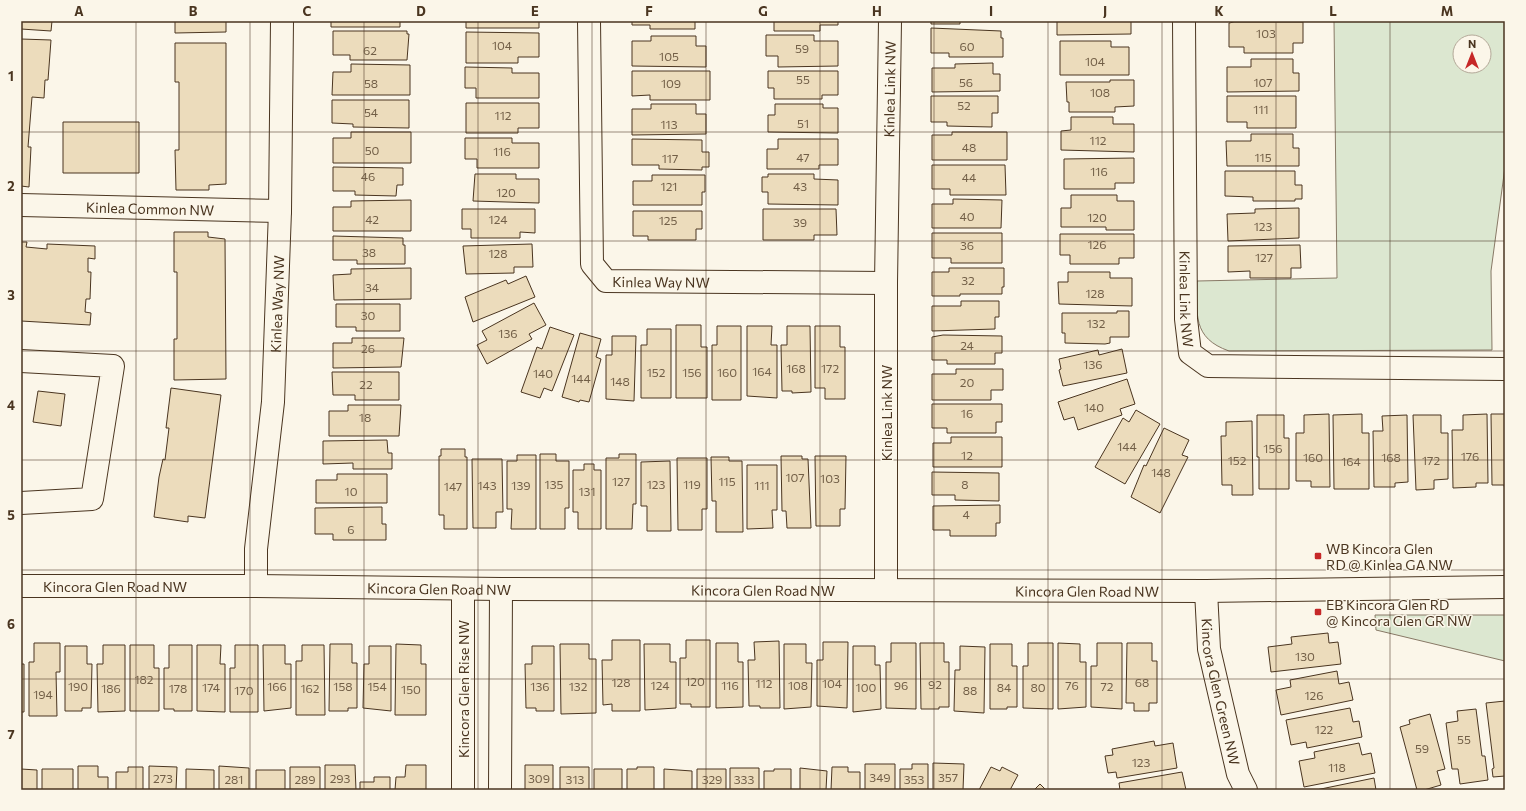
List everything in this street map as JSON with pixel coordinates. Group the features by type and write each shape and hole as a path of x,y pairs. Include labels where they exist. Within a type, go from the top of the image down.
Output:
{"street":[{"name":"Kinlea Way NW","path":"256,586 256,549 273,402 280,212 282,21"},
{"name":"Kinlea Way NW","path":"589,21 592,264 606,281 886,283"},
{"name":"Kinlea Link NW","path":"886,590 886,283 890,21"},
{"name":"Kinlea Link NW","path":"1184,21 1186,319 1190,353 1208,366 1505,369"},
{"name":"Kinlea Common NW","path":"21,205 280,212"},
{"path":"21,361 113,366 92,500 21,503"},
{"name":"Kincora Glen Road NW","path":"21,586 1206,591 1505,587"},
{"name":"Kincora Glen Rise NW","path":"463,589 464,790"},
{"path":"500,790 501,589"},
{"name":"Kincora Glen Green NW","path":"1206,591 1209,649 1238,774 1246,790"}],"green space":[{"path":"1334,21 1505,21 1505,167 1491,271 1492,350 1229,351 1217,346 1208,339 1199,324 1197,314 1197,281 1337,278"},
{"path":"1375,615 1505,615 1505,661 1376,630"}],"building":[{"path":"21,21 52,21 51,31 21,29"},
{"path":"175,21 226,21 226,32 175,33"},
{"path":"331,21 400,21 400,27 331,27"},
{"path":"466,21 539,21 539,28 466,28"},
{"path":"632,21 695,21 695,29 650,29 650,25 632,25"},
{"path":"774,21 838,21 838,25 820,25 820,31 774,31"},
{"path":"931,21 960,21 960,24 931,24"},
{"path":"1057,21 1131,21 1131,34 1057,35"},
{"path":"1303,22 1303,43 1293,43 1293,53 1244,53 1244,47 1229,47 1229,23"},
{"path":"931,28 1001,31 1001,38 1003,38 1003,57 949,57 949,53 931,53"},
{"path":"333,31 407,31 407,34 409,34 407,60 350,60 350,55 333,55"},
{"path":"466,32 539,33 539,57 518,57 518,63 466,63"},
{"path":"766,35 814,35 814,41 838,41 838,66 778,67 778,56 766,56"},
{"path":"651,36 696,36 696,46 706,46 706,67 632,66 632,41 651,41"},
{"path":"21,39 51,40 48,80 45,80 44,98 32,97 28,147 31,147 29,187 21,186"},
{"path":"1060,41 1111,41 1111,47 1129,47 1129,75 1060,75"},
{"path":"175,43 226,43 226,184 209,185 209,190 176,190 175,150 179,150 179,82 175,82"},
{"path":"1251,59 1293,59 1293,73 1299,73 1299,91 1227,92 1227,67 1251,67"},
{"path":"993,63 993,74 1000,74 1000,91 932,92 932,68 955,68 955,64"},
{"path":"351,64 410,65 410,95 332,95 333,72 351,72"},
{"path":"465,67 512,68 512,73 539,73 539,98 476,98 476,88 465,88"},
{"path":"632,71 710,71 710,100 650,100 650,95 632,96"},
{"path":"768,71 838,71 838,95 822,95 822,99 774,99 774,88 768,88"},
{"path":"1110,80 1134,80 1134,106 1115,107 1115,112 1069,112 1066,82 1110,82"},
{"path":"931,96 998,96 998,113 992,113 992,127 947,126 947,122 931,122"},
{"path":"1227,96 1296,96 1296,128 1247,128 1247,122 1227,122"},
{"path":"332,100 409,100 409,128 353,127 353,124 332,123"},
{"path":"466,103 539,103 539,128 518,128 518,133 466,133"},
{"path":"651,104 696,104 696,114 706,114 706,134 632,135 632,109 651,109"},
{"path":"775,104 823,104 823,108 838,108 838,133 768,132 768,115 775,115"},
{"path":"1071,117 1113,117 1113,124 1134,124 1134,152 1061,150 1061,131 1071,130"},
{"path":"63,122 139,122 139,173 63,173"},
{"path":"351,132 411,132 411,163 333,163 333,138 351,138"},
{"path":"952,132 1007,132 1007,160 932,160 932,135 952,135"},
{"path":"1251,134 1293,134 1293,148 1299,148 1299,166 1227,166 1226,141 1251,141"},
{"path":"465,138 512,138 512,143 539,143 539,168 477,168 477,159 465,159"},
{"path":"632,139 702,140 702,152 709,152 709,167 702,167 702,170 659,169 659,165 632,165"},
{"path":"778,139 838,139 838,165 819,165 819,169 767,169 767,149 778,149"},
{"path":"1134,158 1134,183 1115,183 1115,189 1064,189 1064,159"},
{"path":"932,165 1005,165 1006,195 950,195 950,189 932,189"},
{"path":"333,167 403,168 403,185 397,185 396,196 355,195 355,191 333,191"},
{"path":"1225,171 1295,171 1295,185 1302,185 1302,199 1295,199 1295,201 1253,201 1253,197 1225,196"},
{"path":"475,174 516,174 516,179 539,179 539,203 473,201"},
{"path":"768,174 814,174 814,179 838,180 838,205 768,204 768,192 762,192 762,177 768,177"},
{"path":"652,175 705,175 705,192 702,192 702,205 633,205 633,181 652,181"},
{"path":"1071,195 1117,195 1117,201 1134,201 1134,230 1106,230 1106,227 1061,227 1061,208 1071,208"},
{"path":"953,199 1002,200 1001,228 932,228 932,204 953,204"},
{"path":"411,200 411,231 333,231 333,207 351,207 351,201"},
{"path":"1299,208 1299,238 1228,241 1227,214 1255,213 1255,209"},
{"path":"462,209 535,209 535,233 520,232 520,238 471,238 471,229 462,229"},
{"path":"763,209 836,209 837,235 814,235 814,240 763,240"},
{"path":"633,211 702,211 702,229 696,229 696,240 648,240 648,236 633,236"},
{"path":"174,232 208,232 208,237 225,239 226,379 174,380 174,339 177,339 177,272 174,272"},
{"path":"932,233 1002,233 1002,263 951,263 951,258 932,258"},
{"path":"1060,234 1134,234 1134,258 1119,258 1119,264 1070,264 1070,255 1060,255"},
{"path":"333,236 403,238 403,245 405,245 405,264 357,264 357,260 333,260"},
{"path":"21,242 27,242 26,247 47,249 47,244 95,246 95,259 88,258 88,272 91,272 90,299 86,299 85,312 91,313 90,325 21,321"},
{"path":"532,244 533,267 514,267 514,273 466,274 463,246"},
{"path":"1300,245 1301,268 1291,268 1291,278 1250,278 1250,271 1228,272 1228,246"},
{"path":"411,268 411,299 334,300 333,275 351,274 351,269"},
{"path":"949,268 1004,268 1004,287 1002,287 1002,294 932,296 932,272 949,272"},
{"path":"1068,272 1110,272 1110,278 1132,278 1132,306 1059,304 1058,282 1068,282"},
{"path":"526,276 535,297 473,322 465,297 506,280 508,284"},
{"path":"961,301 999,301 999,317 995,317 995,329 932,331 932,306 961,306"},
{"path":"534,303 546,325 529,334 532,339 487,364 477,345 487,340 482,331"},
{"path":"336,304 400,304 400,331 356,331 356,327 336,327"},
{"path":"1117,311 1129,311 1129,337 1110,337 1110,343 1105,344 1065,343 1065,333 1062,333 1062,313 1117,313"},
{"path":"676,325 701,325 701,347 707,347 707,398 676,398"},
{"path":"717,326 741,326 741,400 712,400 712,345 717,345"},
{"path":"747,326 772,326 771,345 777,345 777,398 747,396"},
{"path":"787,326 810,326 811,392 792,393 792,391 782,391 781,345 787,345"},
{"path":"815,326 840,326 840,347 845,347 845,399 825,399 825,388 815,388"},
{"path":"550,327 574,335 552,391 544,388 540,398 521,392 537,347 542,349"},
{"path":"647,329 671,329 671,398 641,398 641,345 647,345"},
{"path":"580,333 601,339 596,357 601,359 589,402 580,400 579,402 562,397"},
{"path":"943,335 1002,336 1002,353 995,353 995,364 947,364 947,360 932,360 932,337"},
{"path":"612,336 636,336 634,401 606,399 606,355 612,355"},
{"path":"352,338 404,338 401,367 333,368 333,343 352,343"},
{"path":"1122,349 1127,373 1063,386 1059,370 1061,369 1059,359 1098,350 1099,355"},
{"path":"956,369 1003,369 1003,390 991,390 991,400 932,400 932,374 956,374"},
{"path":"332,372 399,372 399,400 355,400 355,395 333,395"},
{"path":"1127,379 1135,404 1120,409 1122,415 1078,430 1074,417 1064,420 1058,402"},
{"path":"171,388 221,395 205,518 188,516 188,522 154,517 159,477 163,459 165,460 169,428 166,428"},
{"path":"38,391 65,394 61,426 33,422"},
{"path":"932,404 1002,404 1002,422 996,422 996,433 947,433 947,428 932,428"},
{"path":"348,405 401,405 399,436 329,436 329,411 348,411"},
{"path":"1136,410 1160,424 1125,484 1095,467 1123,418 1129,422"},
{"path":"1329,414 1330,487 1311,487 1311,481 1296,481 1296,433 1304,433 1304,415"},
{"path":"1362,414 1362,433 1369,433 1369,489 1334,489 1333,415"},
{"path":"1487,414 1488,483 1476,483 1476,487 1453,488 1452,430 1463,430 1463,415"},
{"path":"1491,414 1505,414 1505,490 1504,485 1492,485"},
{"path":"1257,415 1284,415 1284,438 1289,438 1289,489 1259,489"},
{"path":"1407,415 1408,482 1395,483 1395,487 1374,487 1373,431 1383,431 1382,416"},
{"path":"1413,415 1441,415 1441,433 1448,433 1448,479 1434,480 1434,489 1416,490"},
{"path":"1252,421 1253,495 1232,495 1232,485 1222,485 1221,436 1226,436 1226,422"},
{"path":"1164,428 1189,440 1182,455 1188,457 1160,513 1131,497 1144,465 1146,466"},
{"path":"951,437 1002,437 1002,467 933,467 933,443 951,443"},
{"path":"387,440 388,453 392,453 392,469 353,469 353,463 323,464 323,441"},
{"path":"441,449 465,449 465,457 467,457 467,529 444,529 444,515 439,515 439,456 441,456"},
{"path":"540,454 556,454 556,461 569,461 569,508 565,508 565,529 540,529"},
{"path":"619,454 636,454 636,504 633,504 632,529 606,529 606,458 619,458"},
{"path":"517,455 536,455 536,529 511,529 512,509 507,509 507,461 517,461"},
{"path":"781,456 802,456 802,459 808,459 811,528 787,528 786,511 782,511"},
{"path":"815,456 846,456 845,509 840,509 840,526 816,526"},
{"path":"711,457 729,457 729,461 742,461 743,532 716,532 716,501 712,501"},
{"path":"677,458 707,458 707,509 702,509 702,530 678,530"},
{"path":"472,459 502,459 503,512 496,512 496,528 473,528"},
{"path":"670,461 671,531 647,531 647,506 641,506 641,462"},
{"path":"584,464 594,464 594,470 601,470 601,529 578,529 578,512 573,512 573,470 584,470"},
{"path":"747,465 777,465 777,510 772,510 773,528 747,529"},
{"path":"932,472 999,473 999,501 955,500 955,495 932,495"},
{"path":"337,474 387,474 387,503 316,503 316,480 337,480"},
{"path":"1000,505 1000,523 996,523 996,536 950,536 950,530 933,530 933,506"},
{"path":"382,507 382,524 386,524 386,540 333,540 333,534 315,534 315,508"},
{"path":"1328,633 1329,643 1338,642 1341,664 1271,672 1268,647 1292,644 1291,637"},
{"path":"612,640 640,640 640,711 612,711 612,704 603,705 602,660 612,660"},
{"path":"686,640 710,640 710,707 691,707 691,704 680,704 680,658 686,658"},
{"path":"779,641 780,708 760,708 760,706 749,706 748,660 755,660 754,642"},
{"path":"823,642 848,642 847,708 817,706 817,660 823,660"},
{"path":"34,643 60,643 60,672 56,672 57,716 29,716 29,662 34,662"},
{"path":"716,643 738,643 738,662 743,662 743,707 716,708"},
{"path":"891,643 916,643 916,709 886,708 886,662 891,662"},
{"path":"920,643 944,643 944,662 949,662 949,707 939,707 939,709 921,709"},
{"path":"1028,643 1053,643 1053,709 1023,708 1023,666 1028,666"},
{"path":"1058,643 1080,644 1080,662 1086,662 1086,707 1058,709"},
{"path":"1097,643 1122,643 1122,709 1091,707 1091,666 1097,666"},
{"path":"1127,643 1152,643 1152,661 1157,661 1157,703 1149,703 1149,711 1134,711 1134,703 1126,703"},
{"path":"330,644 352,644 352,663 357,663 357,708 348,708 348,711 329,711"},
{"path":"396,644 421,645 421,664 426,664 426,715 395,715"},
{"path":"560,644 589,644 589,659 596,659 596,713 561,714"},
{"path":"644,644 670,644 670,662 676,662 676,708 645,710"},
{"path":"784,644 806,644 806,663 812,663 811,707 784,709"},
{"path":"990,644 1012,644 1012,666 1017,666 1017,707 1007,707 1007,709 990,709"},
{"path":"103,645 125,645 125,711 98,712 97,664 103,664"},
{"path":"130,645 154,645 154,668 159,668 159,711 130,711"},
{"path":"169,645 192,645 192,711 174,711 174,709 164,709 164,668 169,668"},
{"path":"197,645 221,645 220,664 225,664 225,712 197,711"},
{"path":"235,645 258,645 258,712 230,712 230,668 235,668"},
{"path":"263,645 285,645 285,664 291,664 291,708 264,711"},
{"path":"302,645 324,645 325,715 296,715 296,661 302,661"},
{"path":"65,646 87,646 87,664 92,664 91,708 82,708 82,711 65,711"},
{"path":"369,646 391,646 391,711 363,708 364,664 369,664"},
{"path":"532,646 554,646 554,711 536,711 536,708 526,708 525,664 532,664"},
{"path":"853,646 875,646 875,665 880,665 881,709 853,712"},
{"path":"960,646 985,647 984,713 954,711 955,670 960,670"},
{"path":"21,664 24,664 24,712 21,712"},
{"path":"1337,671 1339,684 1349,682 1353,700 1281,715 1276,690 1291,687 1290,680"},
{"path":"1505,701 1505,776 1493,777 1492,769 1494,768 1486,703"},
{"path":"1350,708 1353,722 1359,721 1362,737 1307,748 1306,742 1291,745 1286,720"},
{"path":"1476,709 1482,756 1485,756 1488,780 1460,784 1458,769 1452,769 1446,723 1458,721 1457,711"},
{"path":"1430,714 1445,769 1437,771 1441,785 1424,790 1417,790 1400,727 1410,724 1409,720"},
{"path":"1154,741 1155,746 1173,743 1177,768 1117,778 1116,772 1108,773 1105,756 1113,755 1112,749"},
{"path":"1359,743 1362,755 1371,753 1375,773 1304,787 1299,761 1315,758 1314,752"},
{"path":"933,763 964,764 963,790 933,790"},
{"path":"865,764 895,764 895,790 865,790"},
{"path":"912,764 928,764 928,790 900,790 900,769 912,769"},
{"path":"325,765 355,765 356,790 325,790"},
{"path":"406,765 426,765 426,790 395,790 396,777 405,777"},
{"path":"525,765 553,765 553,790 525,790"},
{"path":"78,766 98,766 98,777 108,777 108,790 78,790"},
{"path":"149,766 177,767 176,790 149,790"},
{"path":"219,766 249,768 249,790 219,790"},
{"path":"128,767 143,767 143,790 116,790 116,772 128,772"},
{"path":"290,767 320,767 320,790 290,790"},
{"path":"560,767 589,767 589,790 560,790"},
{"path":"637,767 654,767 654,790 627,790 627,769 637,769"},
{"path":"832,767 848,767 848,772 860,772 860,790 831,790"},
{"path":"991,767 1000,771 1002,767 1018,775 1010,790 979,790"},
{"path":"730,768 759,768 759,790 730,790"},
{"path":"800,768 827,771 826,790 800,790"},
{"path":"21,769 37,770 37,790 21,790"},
{"path":"42,769 73,769 73,790 42,790"},
{"path":"186,769 214,770 214,790 186,790"},
{"path":"594,769 622,769 622,790 594,790"},
{"path":"664,769 692,771 692,790 664,790"},
{"path":"697,769 726,769 726,790 697,790"},
{"path":"774,769 791,769 791,790 764,790 764,771 774,771"},
{"path":"256,770 285,770 285,790 256,790"},
{"path":"1182,772 1186,790 1120,790 1119,783"},
{"path":"374,777 390,777 390,790 360,790 360,782 374,782"},
{"path":"1374,778 1376,790 1316,790"},
{"path":"1040,784 1046,790 1034,790"}],"place":[{"name":"WB Kincora Glen RD @ Kinlea GA NW","path":"1318,556"},
{"name":"EB Kincora Glen RD @ Kincora Glen GR NW","path":"1318,612"}]}
